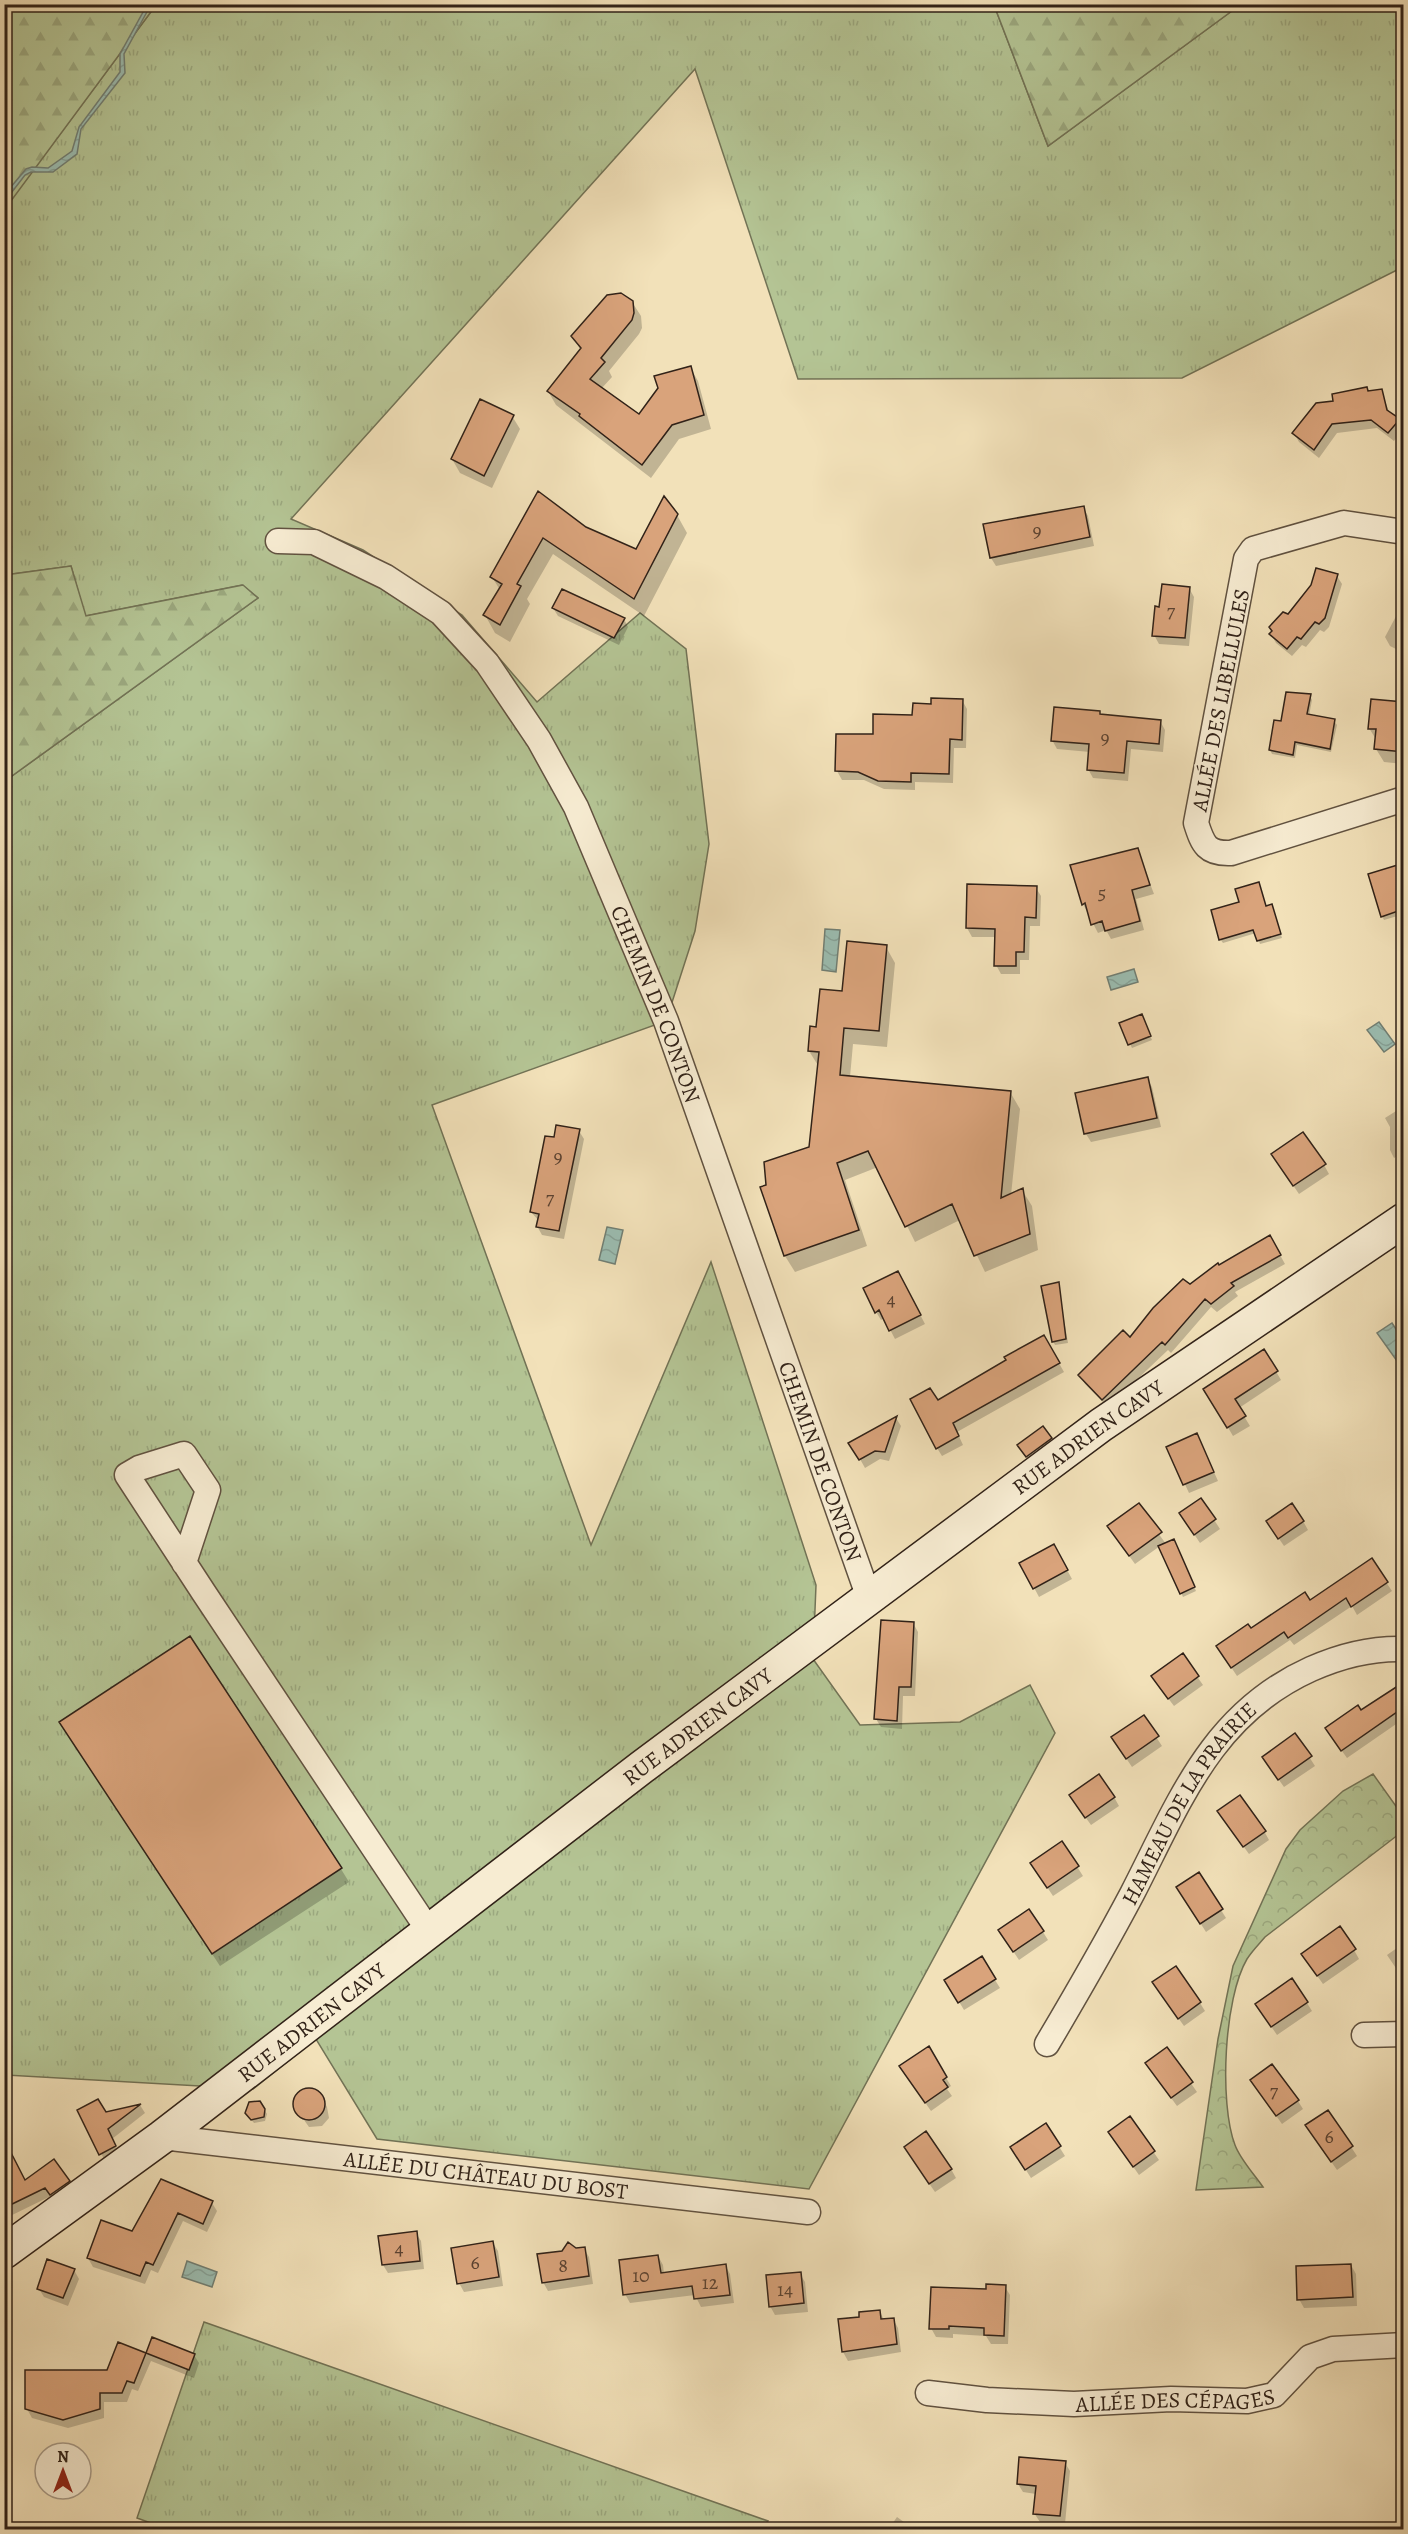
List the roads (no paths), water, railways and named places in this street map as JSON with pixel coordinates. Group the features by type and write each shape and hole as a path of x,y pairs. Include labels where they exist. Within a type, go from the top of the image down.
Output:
{"main road":[{"name":"RUE ADRIEN CAVY","path":"4,2252 162,2137 642,1767 1101,1425 1404,1220"}],"street":[{"name":"ALLÉE DES LIBELLULES","path":"1404,532 1344,523 1253,549 1246,559 1196,824 1202,842 1216,853 1231,853 1404,799"},
{"name":"CHEMIN DE CONTON","path":"278,541 314,542 386,577 441,613 487,663 539,740 576,807 666,1021 869,1598"},
{"path":"184,1563 429,1931"},
{"name":"HAMEAU DE LA PRAIRIE","path":"1047,2044 1103,1948 1197,1769 1225,1731 1256,1702 1285,1681 1324,1664 1355,1654 1385,1649 1404,1649"},
{"path":"1364,2036 1404,2034"},
{"name":"ALLÉE DU CHÂTEAU DU BOST","path":"162,2137 808,2212"},
{"name":"ALLÉE DES CÉPAGES","path":"928,2393 987,2400 1074,2404 1171,2400 1247,2401 1274,2395 1310,2357 1333,2349 1404,2345"}],"water":[{"path":"143,5 147,5 148,10 124,54 125,73 81,129 77,154 53,172 31,172 25,175 5,201 5,194 26,169 48,168 72,151 79,127 120,72 120,54 143,12"},
{"path":"825,929 840,930 836,972 822,970"},
{"path":"1134,969 1138,982 1111,990 1107,977"},
{"path":"1379,1022 1395,1044 1384,1052 1367,1030"},
{"path":"607,1227 623,1230 615,1264 599,1260"},
{"path":"1392,1323 1403,1340 1403,1357 1397,1361 1377,1333"},
{"path":"187,2261 217,2272 212,2287 182,2277"}]}
